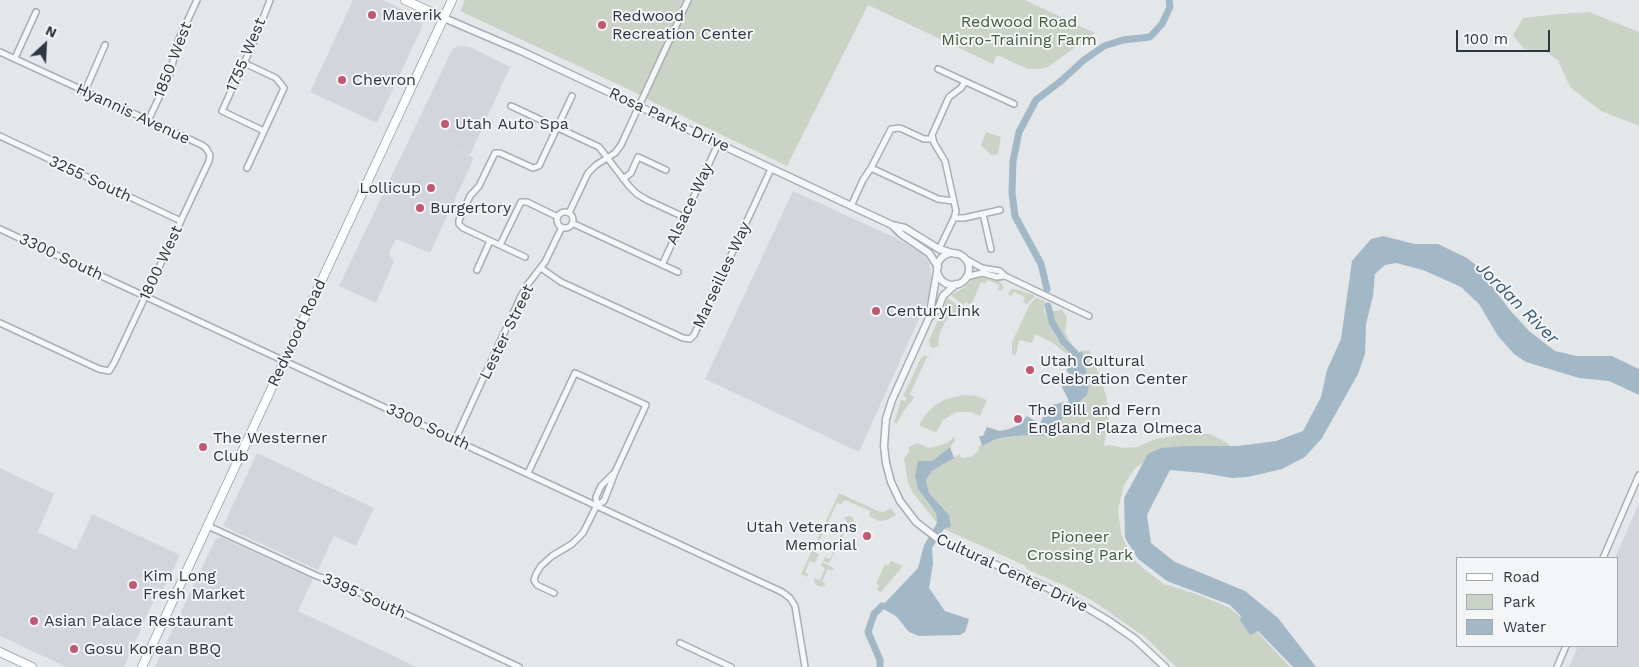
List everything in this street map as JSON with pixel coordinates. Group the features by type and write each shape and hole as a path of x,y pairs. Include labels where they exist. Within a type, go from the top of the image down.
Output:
{"main road":[{"path":"405,0 444,18"},
{"name":"Redwood Road","path":"142,667 452,0"},
{"path":"0,652 22,665 32,667"}],"street":[{"name":"1850 West","path":"148,120 170,74 178,41 197,0"},
{"name":"1755 West","path":"264,131 222,111 270,0"},
{"path":"569,213 588,173 614,153 621,145 688,0"},
{"path":"15,58 36,12"},
{"name":"Rosa Parks Drive","path":"444,18 521,51 850,206 892,225 905,228 939,249 956,254"},
{"path":"85,91 105,45"},
{"name":"Hyannis Avenue","path":"0,52 202,145 209,153"},
{"path":"244,63 276,78 284,88 247,168"},
{"path":"938,69 1014,104"},
{"path":"939,249 956,211 945,161 932,139 932,134 949,97 959,90 965,82"},
{"path":"525,257 463,228 460,224 460,218 470,196 479,186 494,155 498,153 538,168 572,96"},
{"path":"511,106 599,147 629,186 642,197 684,217"},
{"path":"850,206 888,134 894,128 902,129 924,139 932,139"},
{"name":"3255 South","path":"0,136 181,221"},
{"name":"Alsace Way","path":"662,265 718,144"},
{"name":"1800 West","path":"0,323 99,369 109,371 114,366 181,221 208,161 209,153"},
{"path":"623,179 631,172 638,158 666,170"},
{"name":"Marseilles Way","path":"541,268 560,282 683,338 690,339 694,335 771,168"},
{"path":"871,168 938,199 954,201"},
{"path":"500,245 521,202 527,202 558,216"},
{"path":"954,218 964,218 1000,210"},
{"path":"558,216 564,212 569,213"},
{"path":"558,216 562,227 569,226 572,223 572,216 569,213"},
{"path":"983,214 991,249"},
{"name":"Alsace Way","path":"572,223 678,272"},
{"name":"Rosa Parks Drive","path":"892,225 901,234 929,253 938,269"},
{"name":"Lester Street","path":"455,440 521,296 549,256 562,227"},
{"name":"3300 South","path":"0,229 787,594 795,606 805,667"},
{"path":"477,270 490,241"},
{"path":"1005,276 997,277 982,273 966,277 956,284 944,282 938,269 944,256 956,254 982,268 1000,271 1005,276 1089,316"},
{"path":"964,258 968,265 966,277"},
{"name":"Cultural Center Drive","path":"938,269 930,318 892,400 886,418 884,446 888,472 898,496 910,515 938,539 1033,581 1087,608 1135,639 1165,667"},
{"name":"Cultural Center Drive","path":"930,318 938,309 946,293 956,284"},
{"path":"528,473 575,373 646,405 604,501 597,506 584,533 572,544 552,556 541,566 536,574 534,580 537,585 554,593"},
{"path":"597,506 596,497 601,486 616,470"},
{"path":"1604,557 1639,475"},
{"name":"3395 South","path":"208,526 317,576 343,585 519,667"},
{"path":"680,643 732,667"},
{"path":"1557,667 1566,647"}],"shaded area":[{"path":"353,0 383,0 415,15 423,25 377,123 310,92"},
{"path":"459,46 470,47 510,67 470,155 449,145 474,158 430,253 396,239 389,254 394,262 376,303 339,286 453,48"},
{"path":"793,191 900,240 923,254 929,263 932,279 928,299 859,452 705,379"},
{"path":"257,453 374,508 356,546 334,536 318,570 223,526"},
{"path":"0,468 54,494 38,532 76,550 92,514 180,555 163,590 125,572 159,589 124,667 67,667 0,636"},
{"path":"1639,503 1639,667 1569,667 1578,647 1619,647 1619,557 1615,557"},
{"path":"220,537 313,579 298,611 417,667 155,667 215,540"}],"green space":[{"name":"Redwood Road Micro-Training Farm","path":"465,0 1025,0 1095,33 1048,67 1028,69 997,55 993,64 868,5 787,166 460,11"},
{"path":"1589,12 1639,32 1639,126 1601,111 1570,87 1558,60 1546,52 1524,49 1513,35 1523,18"},
{"path":"986,132 1001,137 998,154 991,155 981,145"},
{"path":"981,275 1000,282 1003,286 1002,291 998,290 999,285 988,280 985,284 981,282 972,303 974,304 966,302 963,305 951,295 965,287 974,277"},
{"path":"1014,289 1034,295 1034,297 1027,304 1023,302 1025,297 1014,292 1011,296 1008,295 1010,290"},
{"path":"948,298 960,307 961,310 951,315 945,322 940,332 938,346 933,348 930,346 929,340"},
{"path":"1036,298 1045,301 1044,311 1051,327 1057,339 1072,355 1070,357 1053,343 1035,334 1032,343 1019,340 1016,355 1012,354 1012,342 1030,304"},
{"path":"1062,310 1067,317 1065,332 1075,346 1067,340 1051,316 1052,311"},
{"name":"Pioneer Crossing Park","path":"1089,350 1099,374 1095,381 1102,383 1107,399 1109,415 1104,446 1137,447 1156,439 1187,434 1210,434 1229,444 1230,451 1152,458 1136,467 1124,485 1118,510 1121,533 1130,555 1144,569 1164,584 1228,607 1250,624 1290,667 1176,667 1145,637 1093,601 1063,585 1026,569 1026,566 944,529 949,515 929,493 926,480 932,471 960,454 960,457 964,458 972,456 979,450 978,447 996,439 1028,435 1058,428 1063,415 1066,413 1067,416 1071,417 1070,411 1087,395 1083,353 1081,351"},
{"path":"925,355 932,358 927,357 910,394 914,397 913,399 897,423 894,423 901,400 905,401 907,398 903,396 921,358"},
{"path":"964,395 976,396 987,400 980,416 971,412 956,412 943,420 936,433 919,425 935,405 946,399"},
{"path":"954,437 955,442 932,461 918,461 918,489 936,513 937,523 913,493 908,483 904,458 909,452 909,447 917,443 930,448 947,443"},
{"path":"839,493 880,512 891,508 896,515 887,520 879,521 869,516 870,511 845,500 841,504 837,503 814,552 819,554 815,563 810,561 805,572 808,574 808,577 801,574"},
{"path":"852,517 855,523 850,522 829,563 823,561 825,557 830,559 847,521 844,518"},
{"path":"891,561 903,566 881,592 877,590 879,585 876,584 885,564 888,566"},
{"path":"822,562 834,568 832,571 828,569 822,581 826,584 822,587 816,585 814,581 815,578 820,580 825,568 821,566"}],"water":[{"path":"1383,236 1415,244 1438,244 1467,258 1476,265 1509,309 1529,331 1555,351 1577,356 1612,356 1639,369 1639,395 1609,381 1579,378 1526,362 1514,354 1498,336 1479,304 1461,287 1423,270 1396,263 1385,265 1375,274 1373,296 1366,324 1365,354 1358,374 1322,438 1305,457 1282,469 1248,477 1232,478 1170,470 1147,515 1151,543 1175,562 1245,591 1278,618 1316,667 1293,667 1258,631 1250,635 1240,620 1241,616 1230,605 1167,581 1138,559 1125,538 1124,498 1148,454 1161,448 1238,446 1276,441 1303,431 1321,397 1327,370 1341,339 1352,261 1371,239"},
{"path":"1081,351 1083,353 1089,386 1087,395 1070,411 1068,399 1061,385 1072,378 1066,370 1075,363 1072,359"},
{"path":"1064,402 1066,413 1053,433 1040,436 1028,435 996,439 982,446 979,436 983,436 987,427 1000,431 1009,429 1019,425 1027,416 1040,424 1048,406"},
{"path":"950,447 954,458 932,471 926,480 929,493 949,515 951,527 944,529 932,548 933,564 929,588 945,611 969,619 965,632 960,635 919,636 909,632 896,616 885,610 882,606 918,568 924,545 937,523 936,513 918,489 915,476 918,461 932,461"}],"waterway":[{"path":"1047,289 1041,264 1015,216 1012,193 1013,161 1019,132 1036,100 1084,60 1104,46 1123,40 1150,37 1162,24 1170,7 1169,0"},
{"path":"1048,306 1052,322 1063,341 1077,355 1080,362"},
{"path":"880,667 880,660 868,632 874,614 882,606"}],"place":[{"name":"Maverik","path":"372,15"},
{"name":"Redwood Recreation Center","path":"602,25"},
{"name":"Chevron","path":"342,80"},
{"name":"Utah Auto Spa","path":"445,124"},
{"name":"Lollicup","path":"431,188"},
{"name":"Burgertory","path":"420,208"},
{"name":"CenturyLink","path":"876,311"},
{"name":"Utah Cultural Celebration Center","path":"1030,370"},
{"name":"The Bill and Fern England Plaza Olmeca","path":"1018,419"},
{"name":"The Westerner Club","path":"203,447"},
{"name":"Utah Veterans Memorial","path":"867,536"},
{"name":"Kim Long Fresh Market","path":"133,585"},
{"name":"Asian Palace Restaurant","path":"34,621"},
{"name":"Gosu Korean BBQ","path":"74,649"}],"water label":[{"name":"Jordan River","path":"1517,303"}]}
